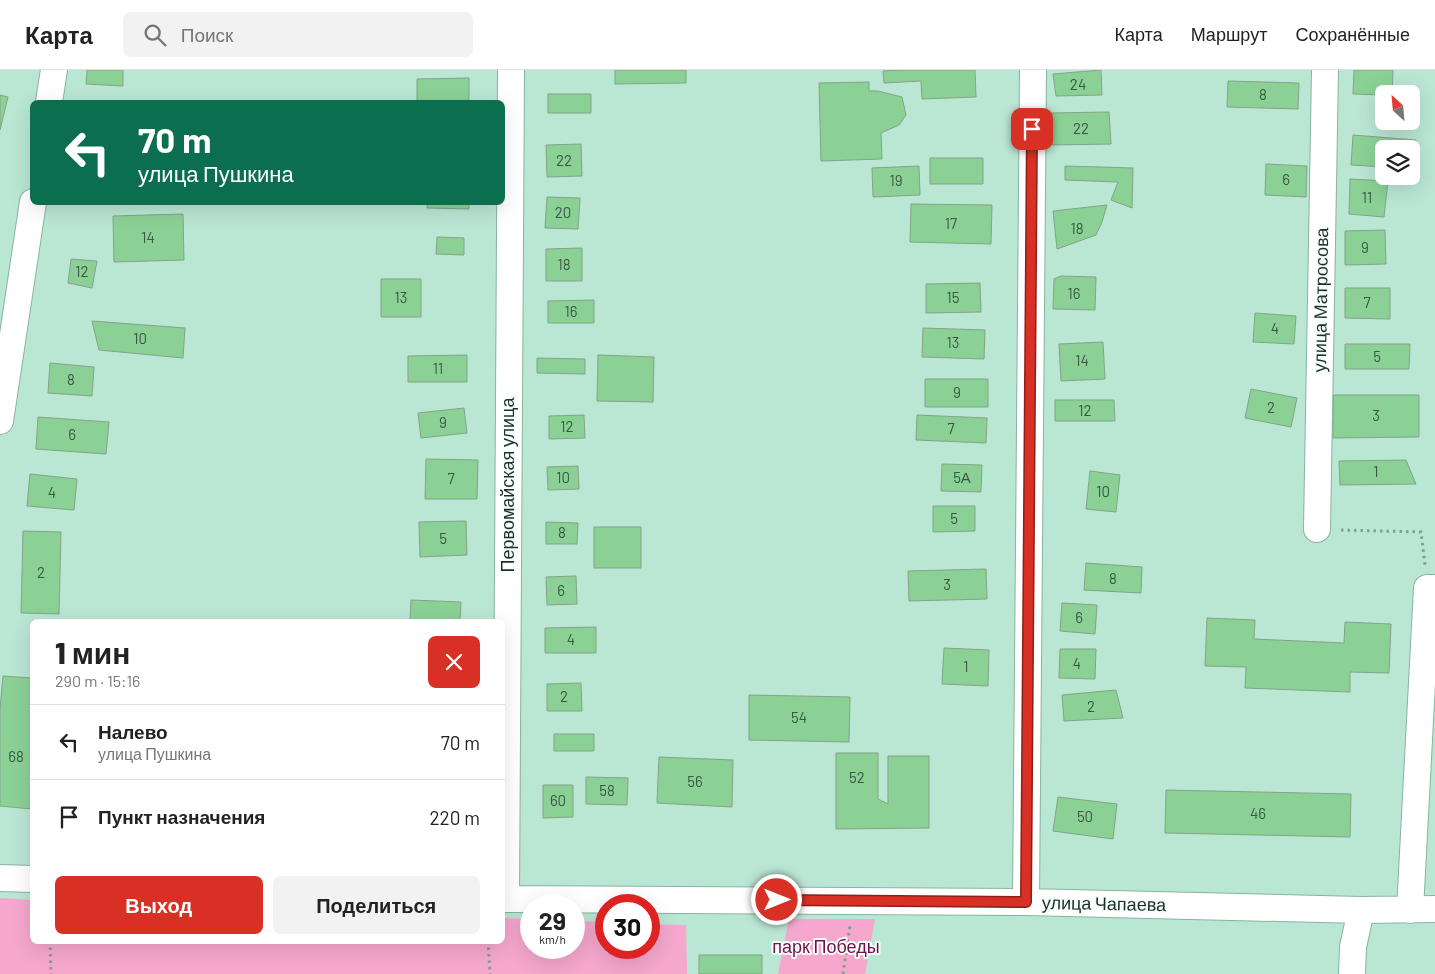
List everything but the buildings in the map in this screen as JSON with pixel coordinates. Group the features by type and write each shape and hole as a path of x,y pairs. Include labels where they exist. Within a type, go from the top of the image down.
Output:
{"street":[{"path":"49,100 54,70"},
{"name":"Первомайская улица","path":"505,761 510,70"},
{"path":"1026,902 1033,70"},
{"name":"улица Матросова","path":"1317,530 1325,70"},
{"path":"0,421 33,205"},
{"path":"1422,909 1431,588"},
{"path":"0,878 30,879"},
{"name":"улица Чапаева","path":"505,899 1026,902 1361,910 1422,909"},
{"path":"1352,974 1353,947 1361,910"}],"path":[{"path":"1317,530 1421,532 1431,588"},
{"path":"842,974 854,901"},
{"path":"50,944 51,974"},
{"path":"488,944 490,974"}],"green space":[{"path":"0,898 30,900 30,944 505,944 505,918 520,919 520,959 585,959 585,921 595,922 595,959 660,959 660,924 686,925 687,974 0,974"},
{"name":"парк Победы","path":"789,919 875,919 865,974 778,974"}],"route":[{"path":"777,900 1026,902 1032,129"}]}
